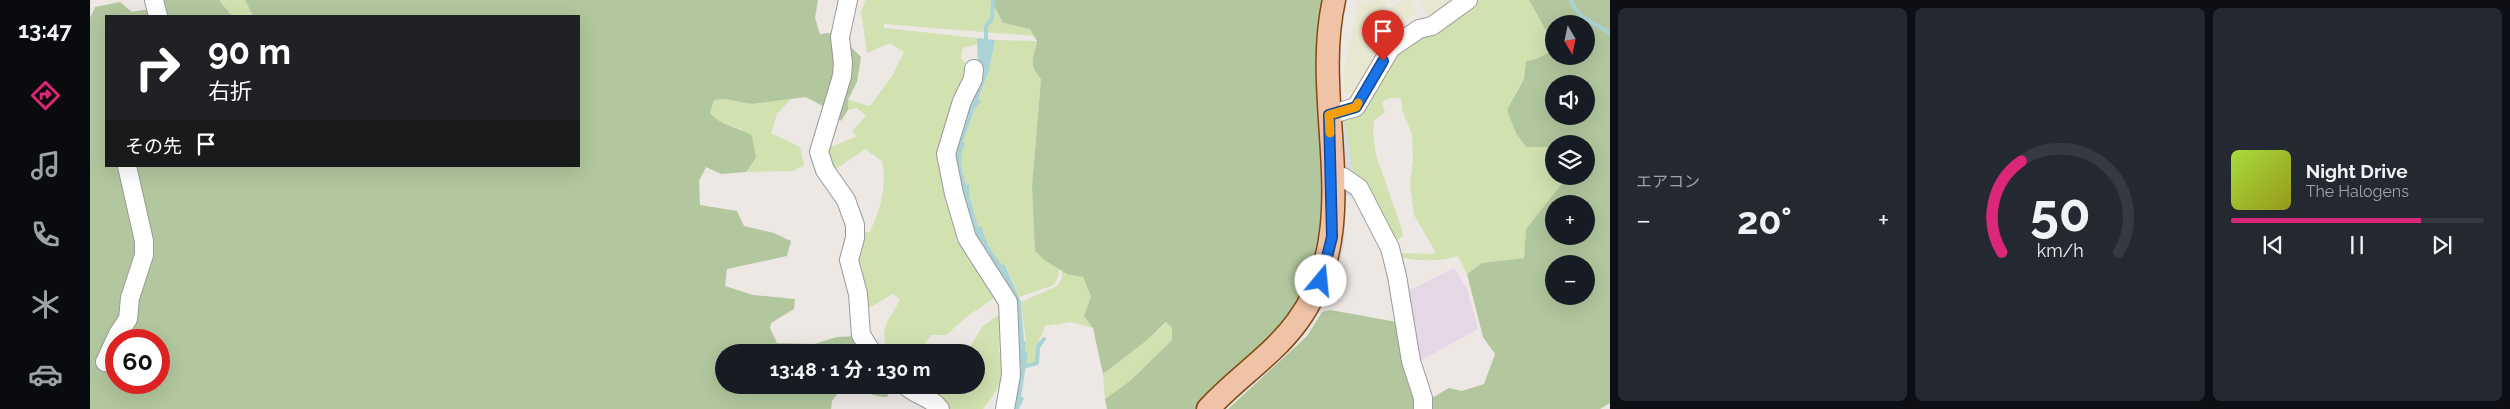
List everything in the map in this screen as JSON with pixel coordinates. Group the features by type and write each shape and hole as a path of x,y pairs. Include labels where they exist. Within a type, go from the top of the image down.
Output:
{"main road":[{"path":"1208,409 1271,352 1298,321 1321,281 1332,237 1328,37 1334,0"}],"street":[{"path":"154,0 157,5 158,15"},
{"path":"848,0 840,37 843,63 842,76 819,152 825,170 846,200 855,225 856,238 849,260 858,294 861,335 867,344"},
{"path":"1329,115 1356,107 1392,48 1419,29 1432,26 1468,0"},
{"path":"974,69 973,79 962,101 946,154 954,194 967,238 1008,302 1011,375 1005,409"},
{"path":"121,329 128,319 130,298 144,255 144,241 127,167"},
{"path":"1332,174 1343,177 1359,188 1390,248 1397,276 1411,361 1423,398 1423,409"},
{"path":"916,394 933,402 940,409"}],"shaded area":[{"path":"1375,0 1387,2 1375,50 1357,96 1344,92 1344,65 1359,3"},
{"path":"1402,0 1410,0 1417,13 1383,33 1391,8"},
{"path":"1420,0 1452,0 1440,11 1427,16"},
{"path":"1337,61 1340,107 1347,131 1353,176 1343,169 1338,140"},
{"path":"1341,187 1357,196 1346,196 1344,248 1332,286 1318,316 1300,340 1282,359 1226,409 1218,409 1288,345"},
{"path":"1454,268 1467,289 1478,329 1418,362 1405,293"}],"green space":[{"path":"152,0 219,0 231,15 105,15 105,167 580,167 580,15 252,15 245,0 818,0 815,18 820,34 847,31 850,46 861,57 857,82 848,100 848,110 841,121 830,110 806,97 752,104 725,99 714,100 710,113 725,124 752,136 756,158 746,172 721,174 706,167 699,181 700,205 737,211 744,226 774,233 791,241 787,256 727,269 725,286 753,295 795,299 794,309 771,323 770,328 777,343 814,344 715,344 715,394 837,394 832,401 831,409 90,409 90,18 95,7 120,2 132,12 150,9"},
{"path":"219,0 245,0 252,15 231,15"},
{"path":"866,0 991,0 1003,23 1030,29 1034,36 884,24 884,28 977,38 977,44 963,48 961,58 970,70 945,129 997,296 969,315 946,335 931,335 925,344 885,344 884,335 886,324 900,299 893,294 862,312 853,267 858,232 870,232 880,205 884,180 882,161 865,149 830,173 822,151 857,136 852,131 866,116 857,108 848,110 848,100 870,106 892,76 904,52 890,43 867,53 861,11"},
{"path":"991,0 1325,0 1322,102 1322,248 1290,319 1198,409 1107,409 1105,399 1130,381 1172,340 1172,328 1166,322 1146,341 1103,374 1093,328 1084,316 1091,296 1083,277 1067,274 1044,260 1035,251 1032,186 1041,79 1033,65 1037,41 1030,29 1003,23"},
{"path":"1474,0 1529,0 1545,29 1545,54 1526,61 1524,79 1516,92 1526,147 1545,147 1545,185 1561,185 1553,195 1545,195 1545,205 1526,229 1524,258 1482,263 1467,274 1458,256 1436,260 1420,260 1398,257 1396,253 1434,254 1435,251 1414,215 1410,184 1413,160 1412,134 1402,110 1401,99 1391,98 1382,103 1385,112 1374,120 1373,132 1376,155 1402,230 1403,236 1396,241 1392,240 1353,176 1342,118 1383,70 1417,37"},
{"path":"1529,0 1610,0 1610,403 1600,409 1427,409 1430,399 1449,388 1462,391 1484,384 1495,354 1483,337 1467,274 1482,263 1524,258 1526,229 1545,205 1545,245 1595,245 1595,195 1553,195 1561,185 1595,185 1595,135 1545,135 1545,147 1526,147 1516,133 1507,110 1524,79 1526,61 1545,54 1545,65 1595,65 1595,15 1545,15 1545,29"},
{"path":"995,40 1037,41 1033,65 1041,78 1032,186 1035,251 1044,260 1059,269 1054,285 1019,297 1005,264 1002,265 989,248 982,228 978,228 970,198 969,184 966,185 961,164 965,144 963,142 974,110 980,101 978,100 989,71"},
{"path":"725,99 753,104 791,99 777,114 771,133 800,147 804,165 793,171 746,172 756,158 740,128 719,124 710,113 714,100"},
{"path":"1062,271 1083,277 1091,296 1084,316 1093,328 1071,322 1045,326 1037,347 1039,355 1035,364 1026,365 1028,352 1025,352 1026,341 1021,302 1057,286 1062,278"},
{"path":"1330,310 1397,322 1417,409 1228,409 1307,336 1322,312"},
{"path":"1001,313 999,351 1005,373 994,394 983,409 943,409 926,394 985,394 985,344 972,344 982,327"},
{"path":"1167,322 1172,328 1172,340 1130,381 1105,399 1103,374 1146,341"},
{"path":"858,336 864,344 814,344 837,337"},
{"path":"872,394 888,394 887,397"}],"water":[{"path":"977,38 995,40 989,71 978,99 981,101 974,110 963,142 965,144 961,164 966,185 969,184 970,198 978,227 982,227 989,247 1002,265 1004,263 1021,302 1024,341 1026,341 1025,352 1028,352 1021,397 1024,398 1019,409 1013,409 1021,367 1017,353 1020,352 1017,341 1019,341 1014,303 1007,285 995,271 997,268 970,231 956,168 954,140 978,70"}],"waterway":[{"path":"986,43 986,26 992,19 993,0"},
{"path":"1571,0 1577,11 1610,33"},
{"path":"1023,367 1037,363 1038,347 1044,339"}],"slow traffic":[{"path":"1330,133 1329,115 1356,107 1358,103"}],"route":[{"path":"1321,281 1332,237 1333,194 1329,115 1356,107 1383,61"}]}
